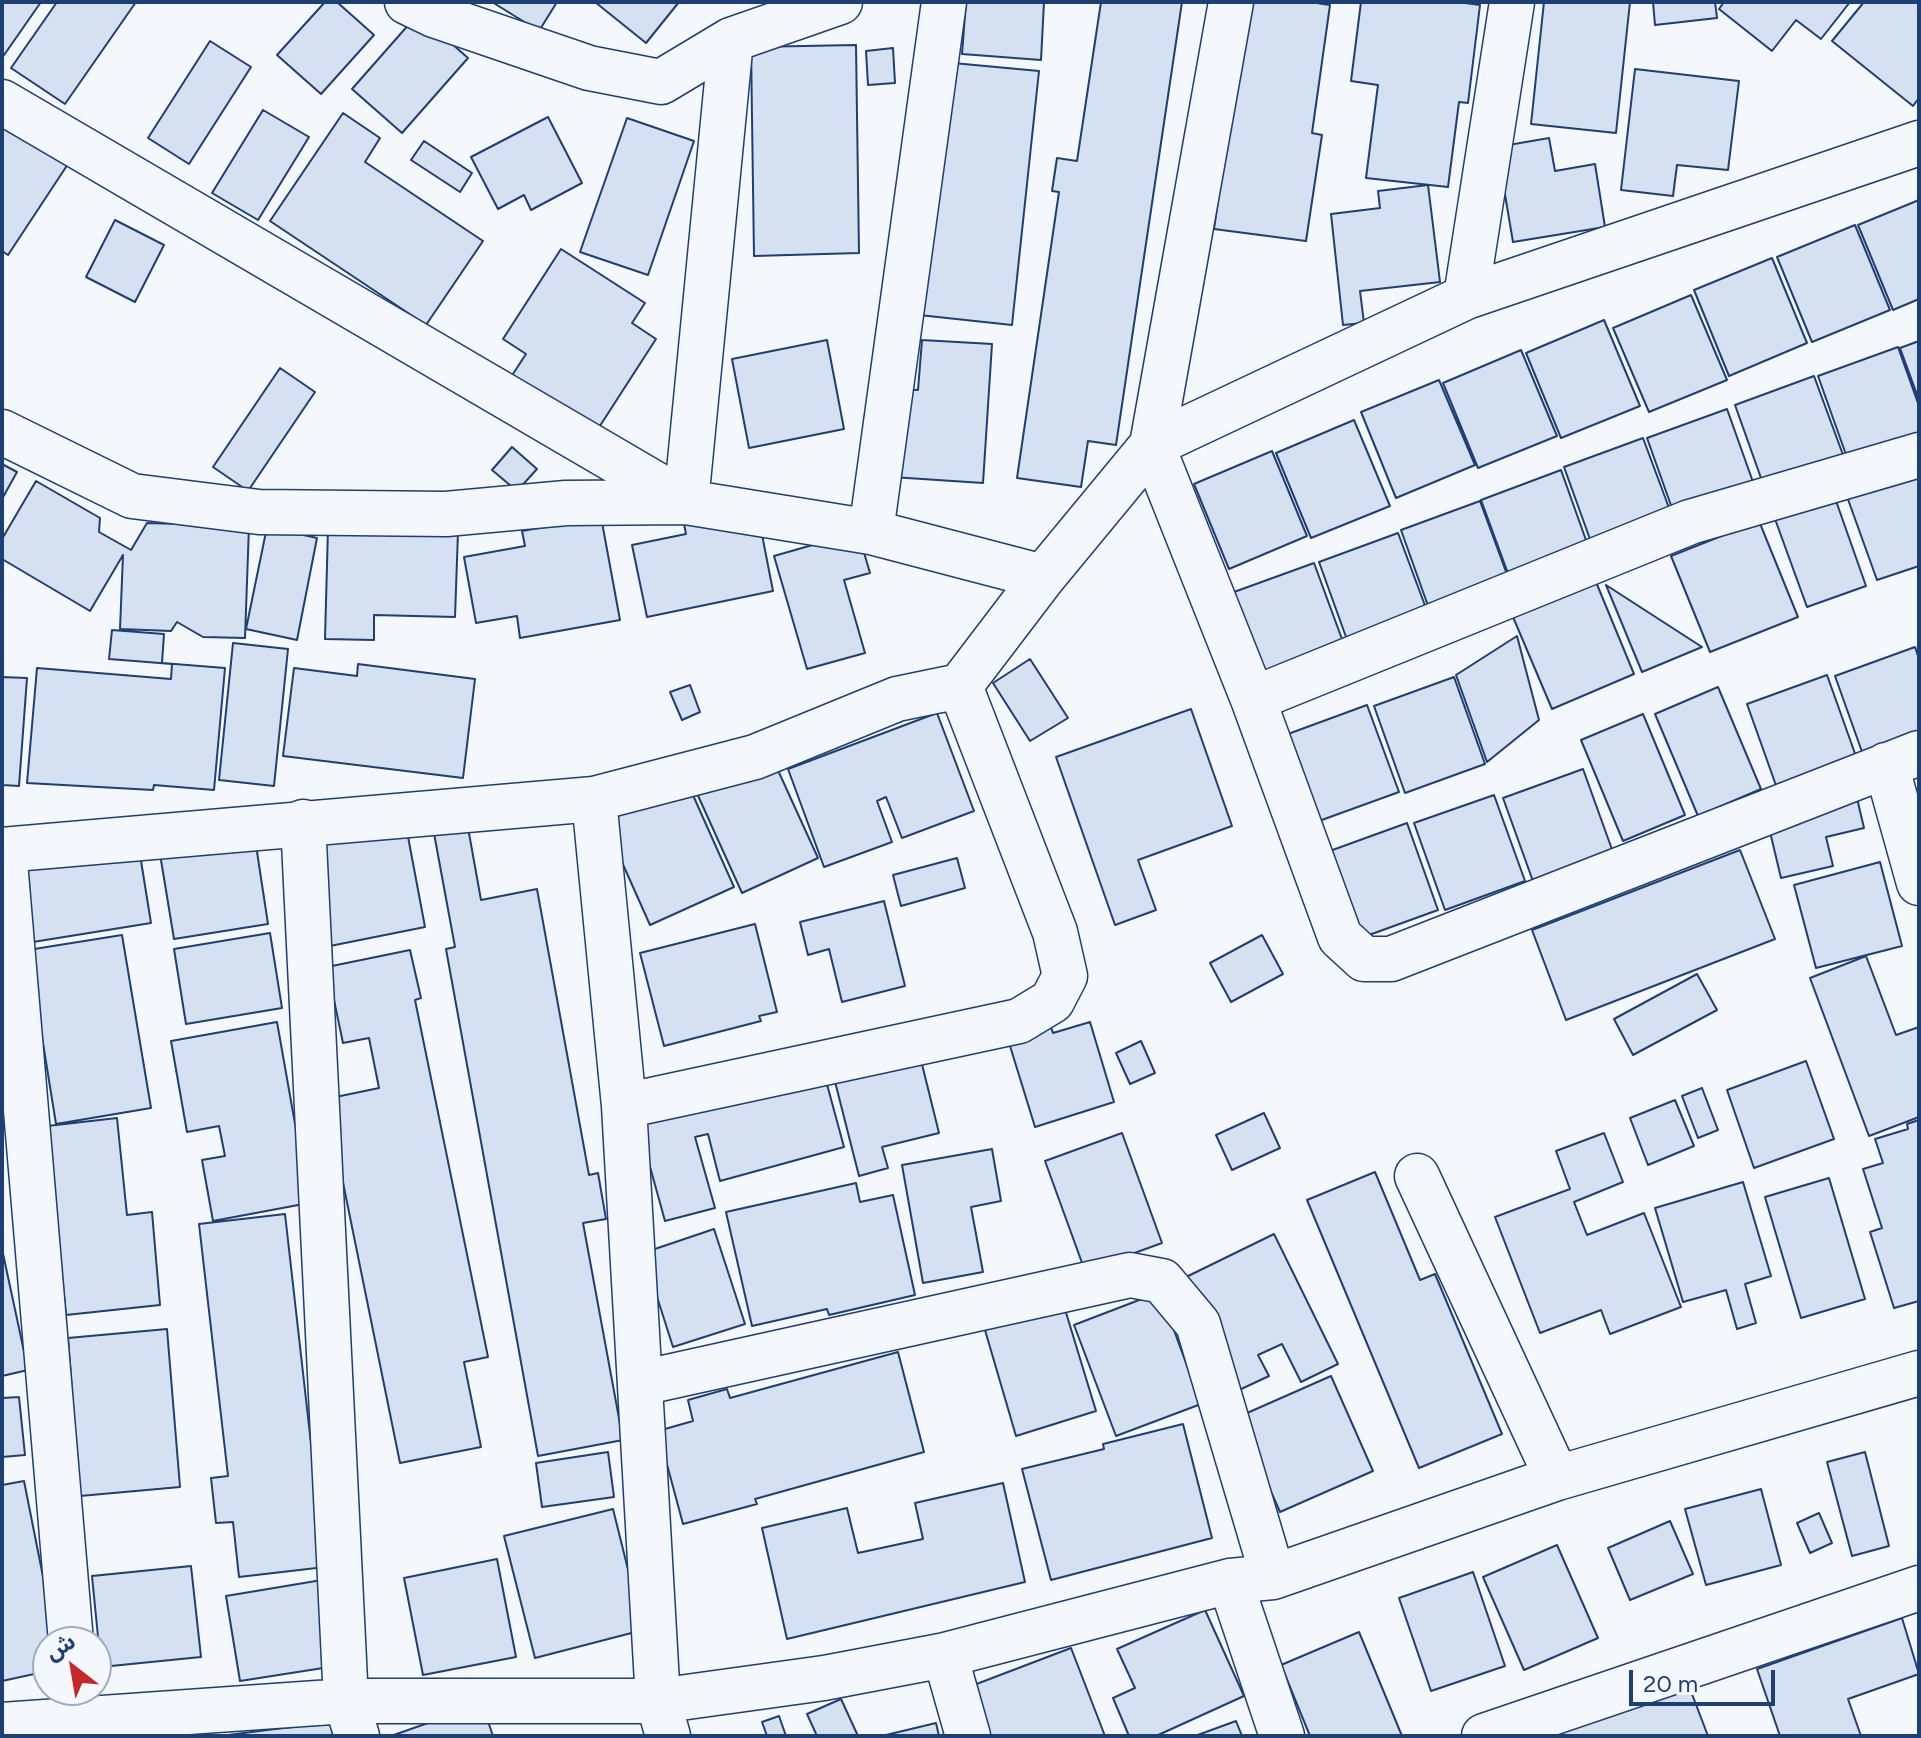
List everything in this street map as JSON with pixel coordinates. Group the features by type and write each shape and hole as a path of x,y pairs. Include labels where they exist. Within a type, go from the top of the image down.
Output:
{"street":[{"path":"407,2 434,15 589,68 661,82 731,40 840,2"},
{"path":"871,532 944,2"},
{"path":"1231,2 1152,445 1253,699 1340,937 1364,959 1391,959 1902,759 1919,883"},
{"path":"1466,297 1512,2"},
{"path":"686,502 731,40"},
{"path":"2,102 686,502"},
{"path":"70,1626 3,850 594,799 755,757 897,699 960,686 1043,577 1152,445 1466,297 1919,143"},
{"path":"2,432 132,496 259,512 446,514 566,503 686,502 871,532 1043,577"},
{"path":"1253,699 1690,522 1919,455"},
{"path":"624,1106 1019,1021 1052,1001 1065,976 1055,932 960,686"},
{"path":"594,799 624,1106 663,1719"},
{"path":"303,822 351,1718"},
{"path":"1417,1176 1557,1478"},
{"path":"641,1383 1130,1275 1162,1281 1198,1324 1273,1577"},
{"path":"98,1706 351,1718 663,1719 824,1678 945,1655 1230,1581 1273,1577 1557,1478 1919,1373"},
{"path":"1230,1581 1282,1736"},
{"path":"1484,1736 1919,1588"},
{"path":"945,1655 968,1736"},
{"path":"8,1728 74,1706"}],"building":[{"path":"2,2 41,2 2,58"},
{"path":"57,2 136,2 65,104 11,68"},
{"path":"325,2 337,2 374,35 321,94 277,55"},
{"path":"492,2 557,2 539,31"},
{"path":"595,2 679,2 646,43"},
{"path":"966,2 1044,2 1041,60 962,54"},
{"path":"1101,2 1182,2 1116,445 1088,441 1081,487 1017,478 1059,192 1052,191 1057,158 1077,161"},
{"path":"1246,2 1330,5 1312,133 1322,135 1306,241 1214,229"},
{"path":"1361,2 1458,2 1480,5 1468,103 1459,102 1448,187 1366,178 1378,85 1351,81"},
{"path":"1544,2 1630,2 1616,133 1531,124"},
{"path":"1653,2 1715,2 1717,18 1655,25"},
{"path":"1724,2 1850,2 1821,39 1796,20 1772,51 1719,9"},
{"path":"1864,2 1919,2 1919,98 1913,106 1832,41"},
{"path":"418,14 468,58 402,133 352,89"},
{"path":"210,41 251,67 189,164 148,138"},
{"path":"856,45 859,253 754,256 751,47"},
{"path":"893,48 895,83 868,85 866,51"},
{"path":"953,63 1039,71 1012,325 919,315"},
{"path":"1635,69 1739,81 1728,170 1677,165 1673,196 1621,190"},
{"path":"263,110 309,137 258,220 212,193"},
{"path":"343,113 380,138 365,162 483,241 426,325 270,221"},
{"path":"548,117 582,183 531,210 524,195 498,209 471,157"},
{"path":"627,118 694,141 648,275 580,252"},
{"path":"2,121 68,164 8,255 2,251"},
{"path":"1549,138 1555,171 1595,164 1605,227 1513,242 1497,147"},
{"path":"424,141 472,173 460,192 411,160"},
{"path":"1428,185 1440,282 1360,291 1364,323 1343,325 1331,214 1380,208 1378,191"},
{"path":"1919,200 1919,299 1893,310 1858,225"},
{"path":"115,220 164,245 135,302 86,277"},
{"path":"1855,225 1890,310 1812,342 1777,257"},
{"path":"561,249 645,303 632,323 656,339 596,432 511,377 526,354 503,339"},
{"path":"1772,258 1807,343 1729,376 1694,290"},
{"path":"1691,295 1727,380 1649,412 1613,328"},
{"path":"1604,320 1640,406 1561,438 1526,353"},
{"path":"827,340 844,429 749,448 732,359"},
{"path":"922,340 992,344 983,483 892,477 898,389 918,390"},
{"path":"1919,341 1919,400 1900,348"},
{"path":"1898,347 1919,406 1919,438 1849,463 1818,376"},
{"path":"1521,350 1557,436 1478,468 1443,383"},
{"path":"280,368 315,392 248,491 213,467"},
{"path":"1814,376 1846,463 1766,492 1735,405"},
{"path":"1439,380 1475,465 1396,498 1361,412"},
{"path":"1727,409 1758,496 1678,525 1647,438"},
{"path":"1354,420 1390,506 1311,538 1276,453"},
{"path":"1643,438 1675,524 1595,553 1564,467"},
{"path":"512,447 537,469 517,491 492,470"},
{"path":"1272,451 1307,536 1229,569 1194,484"},
{"path":"2,464 17,472 2,499"},
{"path":"1919,467 1919,566 1877,580 1845,491"},
{"path":"1561,470 1592,557 1513,587 1481,500"},
{"path":"36,481 100,518 99,532 131,550 147,523 249,526 245,638 203,637 177,622 171,631 120,629 123,555 90,611 2,559 2,539"},
{"path":"1835,498 1866,586 1807,607 1775,519"},
{"path":"1480,501 1512,588 1432,617 1401,530"},
{"path":"757,509 773,591 647,617 632,545 686,534 684,524"},
{"path":"601,517 620,620 520,638 517,616 476,623 464,557 525,546 522,531"},
{"path":"1759,521 1798,617 1710,652 1671,556"},
{"path":"267,527 317,538 297,640 246,629"},
{"path":"328,528 458,532 455,617 374,615 374,640 325,639"},
{"path":"858,532 870,573 844,580 865,653 807,669 774,556"},
{"path":"1398,533 1430,619 1350,648 1319,562"},
{"path":"1314,563 1346,650 1266,679 1234,592"},
{"path":"1596,582 1634,674 1552,709 1513,617"},
{"path":"1606,585 1702,647 1642,672"},
{"path":"112,630 164,634 162,663 225,668 214,790 154,785 153,790 27,783 37,668 171,679 172,664 109,659"},
{"path":"1517,636 1539,720 1487,762 1456,675"},
{"path":"233,643 288,649 274,786 219,780"},
{"path":"1915,647 1919,659 1919,744 1866,763 1835,676"},
{"path":"1030,659 1068,718 1030,741 993,683"},
{"path":"358,664 475,679 463,778 283,756 294,668 357,676"},
{"path":"1827,675 1858,762 1778,791 1747,704"},
{"path":"2,677 27,678 19,786 2,785"},
{"path":"1454,677 1485,764 1405,793 1374,706"},
{"path":"690,685 700,712 682,720 670,692"},
{"path":"1718,687 1761,789 1698,816 1655,714"},
{"path":"1367,705 1399,792 1319,821 1288,734"},
{"path":"1191,709 1232,826 1138,860 1156,910 1115,925 1056,757"},
{"path":"937,713 974,811 902,838 886,797 877,801 892,842 824,867 788,769"},
{"path":"1643,714 1685,815 1623,841 1581,740"},
{"path":"771,755 818,858 742,893 695,789"},
{"path":"1583,769 1614,855 1534,884 1503,798"},
{"path":"688,784 734,887 650,925 604,822"},
{"path":"1856,794 1864,828 1826,837 1833,866 1781,878 1766,815"},
{"path":"1494,795 1525,881 1445,910 1414,823"},
{"path":"467,822 481,900 537,889 589,1175 598,1173 606,1219 583,1223 623,1440 538,1456 446,949 455,947 433,828"},
{"path":"1407,823 1438,910 1358,939 1327,852"},
{"path":"406,826 425,927 330,946 311,846"},
{"path":"254,832 268,924 174,939 159,848"},
{"path":"137,836 151,923 33,942 20,856"},
{"path":"1740,850 1775,939 1566,1020 1532,930"},
{"path":"957,858 965,888 901,906 893,875"},
{"path":"1880,862 1902,946 1816,968 1794,885"},
{"path":"884,901 905,986 842,1002 829,949 808,955 800,922"},
{"path":"755,924 777,1012 759,1016 761,1021 664,1046 640,953"},
{"path":"270,933 282,1008 186,1024 174,949"},
{"path":"122,935 151,1108 56,1124 28,950"},
{"path":"1262,935 1283,974 1231,1002 1210,963"},
{"path":"410,950 421,998 415,1000 488,1357 464,1362 481,1447 400,1463 326,1099 379,1088 369,1038 343,1043 327,967"},
{"path":"1866,956 1896,1035 1919,1027 1919,1117 1869,1136 1810,978"},
{"path":"1697,974 1717,1010 1633,1055 1614,1019"},
{"path":"1044,1007 1053,1033 1090,1022 1114,1102 1035,1127 1002,1020"},
{"path":"277,1022 309,1203 213,1221 202,1160 225,1156 219,1126 187,1132 171,1041"},
{"path":"916,1040 939,1133 882,1147 888,1168 859,1176 830,1062"},
{"path":"1141,1041 1155,1073 1130,1084 1116,1053"},
{"path":"1806,1061 1834,1139 1754,1168 1727,1090"},
{"path":"822,1066 844,1147 720,1181 708,1134 695,1137 715,1208 665,1221 636,1116"},
{"path":"1702,1088 1718,1130 1698,1138 1682,1096"},
{"path":"1675,1100 1694,1146 1648,1165 1630,1118"},
{"path":"1264,1113 1280,1148 1232,1170 1216,1135"},
{"path":"117,1118 127,1215 152,1212 160,1305 66,1315 47,1126"},
{"path":"1919,1120 1919,1301 1894,1308 1870,1232 1882,1228 1863,1169 1883,1163 1875,1139 1908,1129 1907,1124"},
{"path":"1122,1133 1162,1243 1085,1271 1045,1161"},
{"path":"1604,1133 1623,1182 1574,1202 1587,1235 1644,1213 1681,1307 1610,1334 1601,1310 1540,1333 1495,1217 1570,1189 1556,1151"},
{"path":"992,1149 1001,1201 971,1207 983,1272 923,1283 902,1165"},
{"path":"1375,1172 1420,1280 1435,1274 1502,1434 1419,1468 1307,1200"},
{"path":"1829,1178 1865,1299 1801,1318 1765,1197"},
{"path":"1743,1182 1771,1276 1745,1284 1756,1323 1737,1329 1726,1290 1683,1302 1655,1208"},
{"path":"856,1183 860,1202 893,1195 915,1295 829,1315 827,1309 752,1326 726,1212"},
{"path":"285,1214 325,1567 239,1577 233,1522 216,1523 211,1478 228,1476 199,1224"},
{"path":"714,1229 745,1324 673,1347 643,1253"},
{"path":"1274,1234 1338,1364 1301,1382 1282,1344 1258,1355 1269,1376 1237,1391 1182,1279"},
{"path":"2,1249 28,1370 2,1376"},
{"path":"1160,1292 1201,1404 1116,1436 1074,1325"},
{"path":"1064,1306 1096,1411 1016,1436 985,1330"},
{"path":"167,1329 180,1487 80,1496 68,1338"},
{"path":"898,1352 924,1452 755,1499 757,1504 683,1524 658,1431 693,1421 688,1400 727,1389 730,1398"},
{"path":"1331,1376 1373,1471 1280,1512 1238,1417"},
{"path":"19,1397 25,1455 2,1457 2,1398"},
{"path":"1183,1424 1212,1538 1051,1580 1022,1469 1104,1449 1103,1444"},
{"path":"608,1452 614,1497 542,1507 536,1463"},
{"path":"1865,1452 1889,1546 1852,1556 1827,1462"},
{"path":"24,1481 53,1626 32,1626 32,1674 2,1681 2,1485"},
{"path":"1003,1483 1025,1582 787,1639 762,1528 847,1508 858,1553 923,1539 915,1503"},
{"path":"1761,1489 1781,1565 1706,1585 1685,1509"},
{"path":"613,1509 643,1630 535,1658 504,1536"},
{"path":"1819,1513 1832,1543 1810,1553 1797,1523"},
{"path":"1670,1521 1693,1574 1630,1600 1608,1548"},
{"path":"1557,1545 1598,1638 1524,1670 1483,1577"},
{"path":"497,1559 516,1657 423,1675 404,1578"},
{"path":"191,1566 201,1657 112,1666 112,1626 97,1626 92,1576"},
{"path":"1473,1572 1505,1666 1431,1691 1399,1598"},
{"path":"322,1580 336,1666 240,1681 226,1596"},
{"path":"1205,1610 1244,1696 1156,1736 1129,1736 1113,1698 1135,1688 1117,1649"},
{"path":"1902,1618 1919,1674 1848,1699 1861,1736 1780,1736 1757,1669"},
{"path":"1359,1632 1402,1736 1310,1736 1281,1665"},
{"path":"1071,1648 1105,1736 984,1736 966,1688"},
{"path":"1687,1681 1708,1736 1539,1736"},
{"path":"841,1699 858,1736 817,1736 807,1714"},
{"path":"482,1704 493,1736 391,1736"},
{"path":"779,1716 786,1736 767,1736 762,1722"},
{"path":"1236,1721 1242,1736 1195,1736"},
{"path":"331,1722 333,1736 220,1736"},
{"path":"936,1723 939,1736 886,1736 886,1735"}]}
